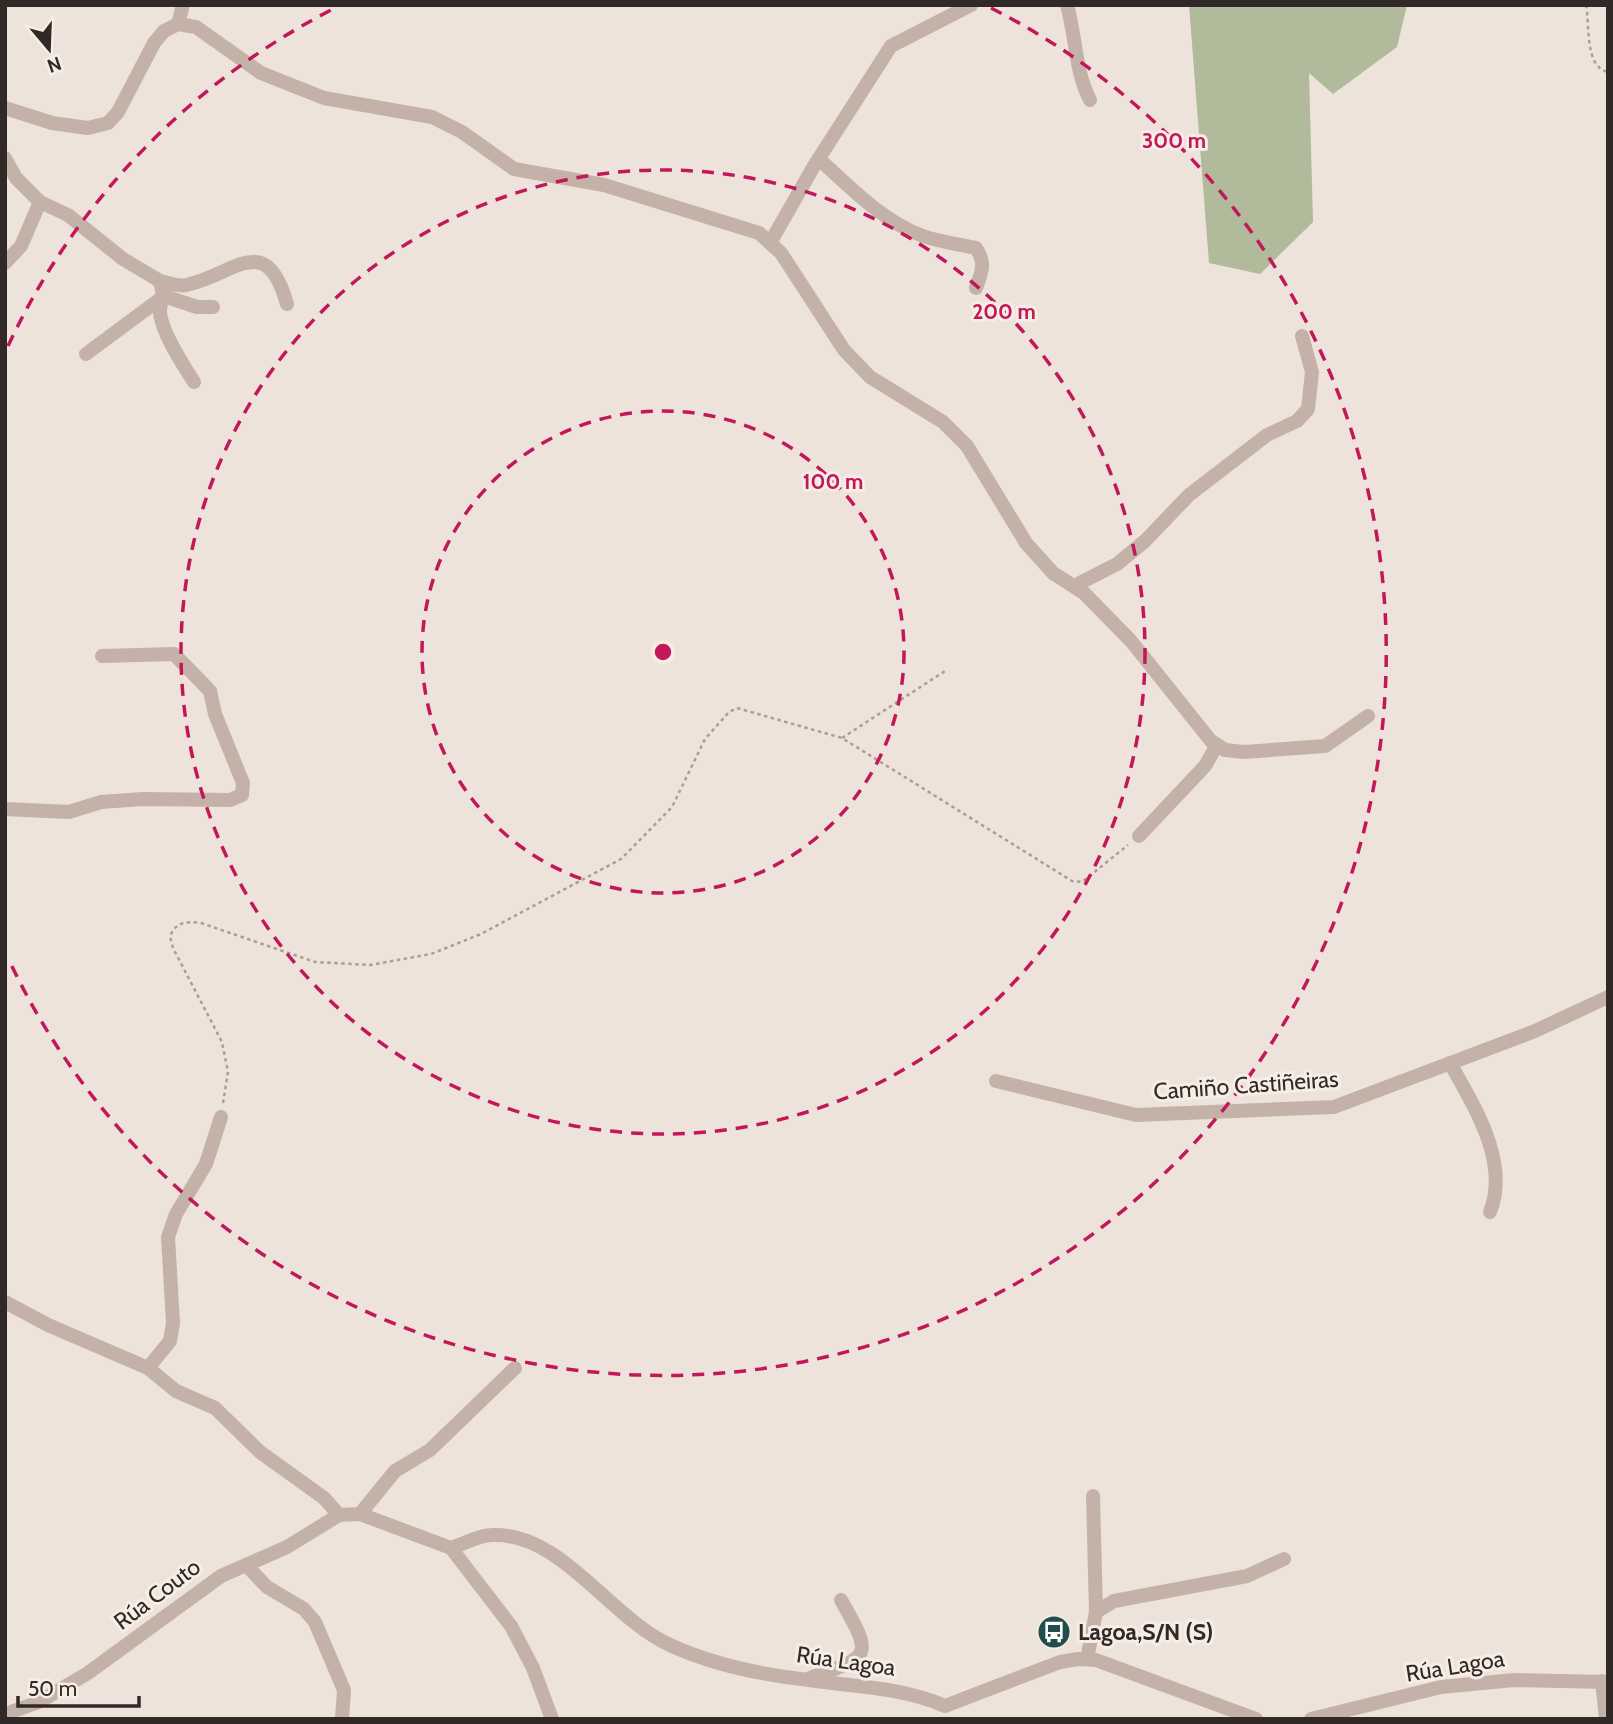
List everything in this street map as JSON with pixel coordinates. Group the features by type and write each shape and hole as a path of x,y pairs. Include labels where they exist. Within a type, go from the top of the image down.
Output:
{"street":[{"path":"178,24 183,5"},
{"path":"770,243 819,159 891,46 971,5"},
{"path":"1067,5 1076,35 1080,81 1090,100"},
{"path":"5,108 52,123 88,128 108,123 118,112 154,43 164,31 178,24 196,27 261,73 324,98 432,117 462,132 514,169 604,185 759,233 781,253 844,350 870,377 943,422 967,446 1026,544 1053,573 1074,586 1131,641 1217,745 1225,750 1244,752 1325,746 1368,716"},
{"path":"5,158 16,178 40,202 68,215 122,259 160,281 184,286 238,265 258,262 272,267 281,281 287,304"},
{"path":"819,159 860,196 903,226 922,236 976,248 982,257 983,268 976,288"},
{"path":"5,263 21,246 40,202"},
{"path":"160,281 164,296 160,313 175,352 194,382"},
{"path":"164,296 197,307 213,307"},
{"path":"86,354 164,296"},
{"path":"1074,586 1126,556 1145,541 1189,495 1267,435 1297,421 1308,409 1312,372 1302,336"},
{"path":"5,809 69,811 101,802 143,799 230,800 242,795 243,783 215,715 210,691 196,673 174,654 102,656"},
{"path":"1139,836 1205,766 1217,745"},
{"name":"Camiño Castiñeiras","path":"996,1081 1136,1115 1334,1107 1535,1031 1608,997"},
{"path":"1450,1063 1480,1119 1490,1145 1497,1196 1490,1212"},
{"path":"148,1368 170,1340 173,1323 168,1237 176,1213 206,1164 221,1117"},
{"path":"5,1302 48,1325 148,1368 176,1391 215,1408 260,1452 324,1498 339,1515 360,1514 452,1548 511,1626 533,1668 552,1719"},
{"path":"360,1514 395,1471 430,1450 515,1368"},
{"path":"1087,1659 1096,1612 1093,1496"},
{"name":"Rúa Couto","path":"5,1714 38,1702 88,1673 220,1576 287,1547 339,1515"},
{"name":"Rúa Lagoa","path":"452,1548 490,1535 517,1537 546,1549 648,1633 670,1646 718,1661 805,1680 915,1693 945,1712 1060,1662 1087,1659 1256,1719"},
{"path":"1096,1612 1114,1601 1247,1576 1284,1559"},
{"path":"246,1565 267,1587 304,1609 315,1622 344,1690 342,1719"},
{"path":"805,1680 852,1663 862,1652 864,1641 841,1600"},
{"name":"Rúa Lagoa","path":"1311,1719 1441,1687 1514,1680 1605,1681"},
{"path":"1605,1681 1606,1719"}],"path":[{"path":"1586,5 1591,55 1597,66 1608,72"},
{"path":"842,738 945,671"},
{"path":"221,1117 228,1072 222,1042 173,948 170,937 178,924 188,921 201,923 315,962 370,965 431,954 481,934 621,859 672,807 705,739 729,712 746,708 842,738 1072,881 1082,882 1091,877 1139,836"}],"green space":[{"path":"1189,5 1407,5 1397,47 1333,94 1309,73 1313,222 1260,274 1209,263"}],"place":[{"name":"Lagoa,S/N (S)","path":"1054,1632"}]}
